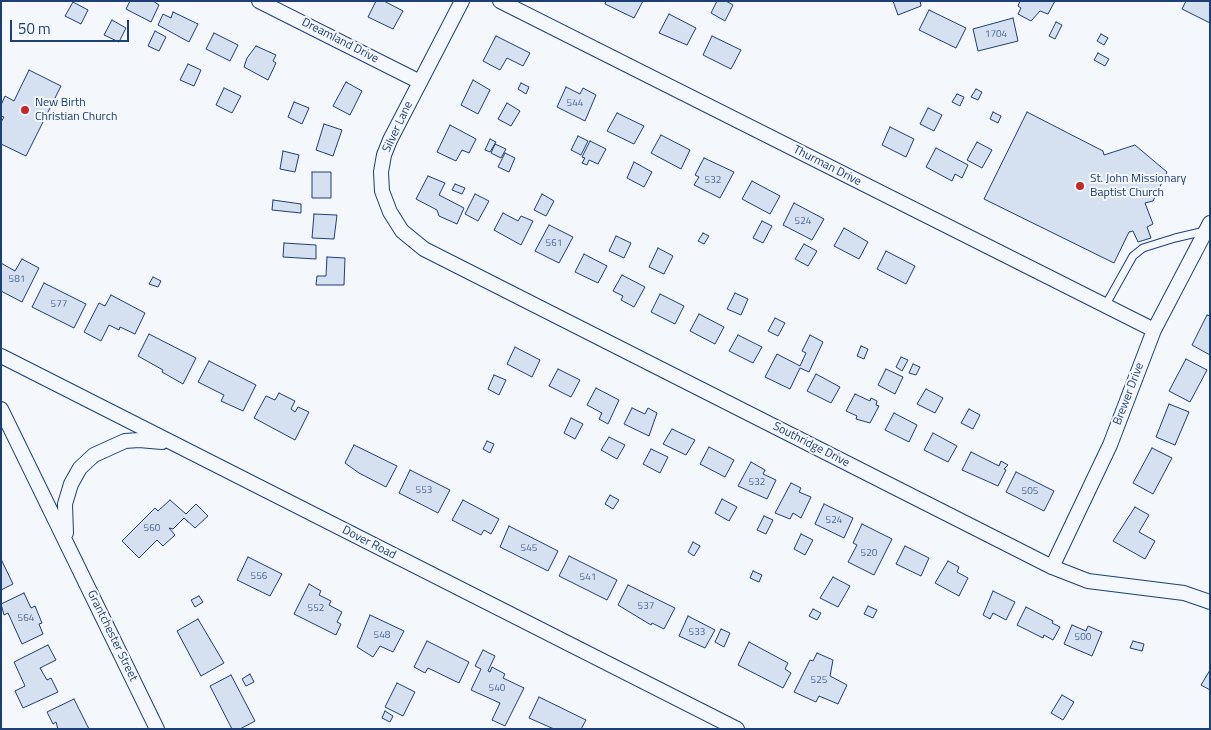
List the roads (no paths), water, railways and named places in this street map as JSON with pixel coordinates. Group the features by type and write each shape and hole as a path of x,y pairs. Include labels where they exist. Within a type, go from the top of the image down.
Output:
{"street":[{"name":"Dreamland Drive","path":"260,1 420,82"},
{"name":"Silver Lane","path":"424,250 402,231 390,212 382,191 381,172 390,140 462,1"},
{"name":"Thurman Drive","path":"500,1 1154,330"},
{"name":"Brewer Drive","path":"1052,567 1110,445 1154,330 1208,227"},
{"name":"Southridge Drive","path":"424,250 1052,567 1088,581 1184,593 1210,602"},
{"name":"Dover Road","path":"1,356 737,729"},
{"name":"Grantchester Street","path":"1,409 157,729"},
{"name":"Grantchester Street","path":"67,542 65,504 70,484 80,468 94,455 125,442 139,440 175,445"}],"lane":[{"path":"1105,306 1133,256 1143,248 1208,227"}],"place":[{"name":"New Birth Christian Church","path":"25,110"},
{"name":"St. John Missionary Baptist Church","path":"1080,186"}]}
